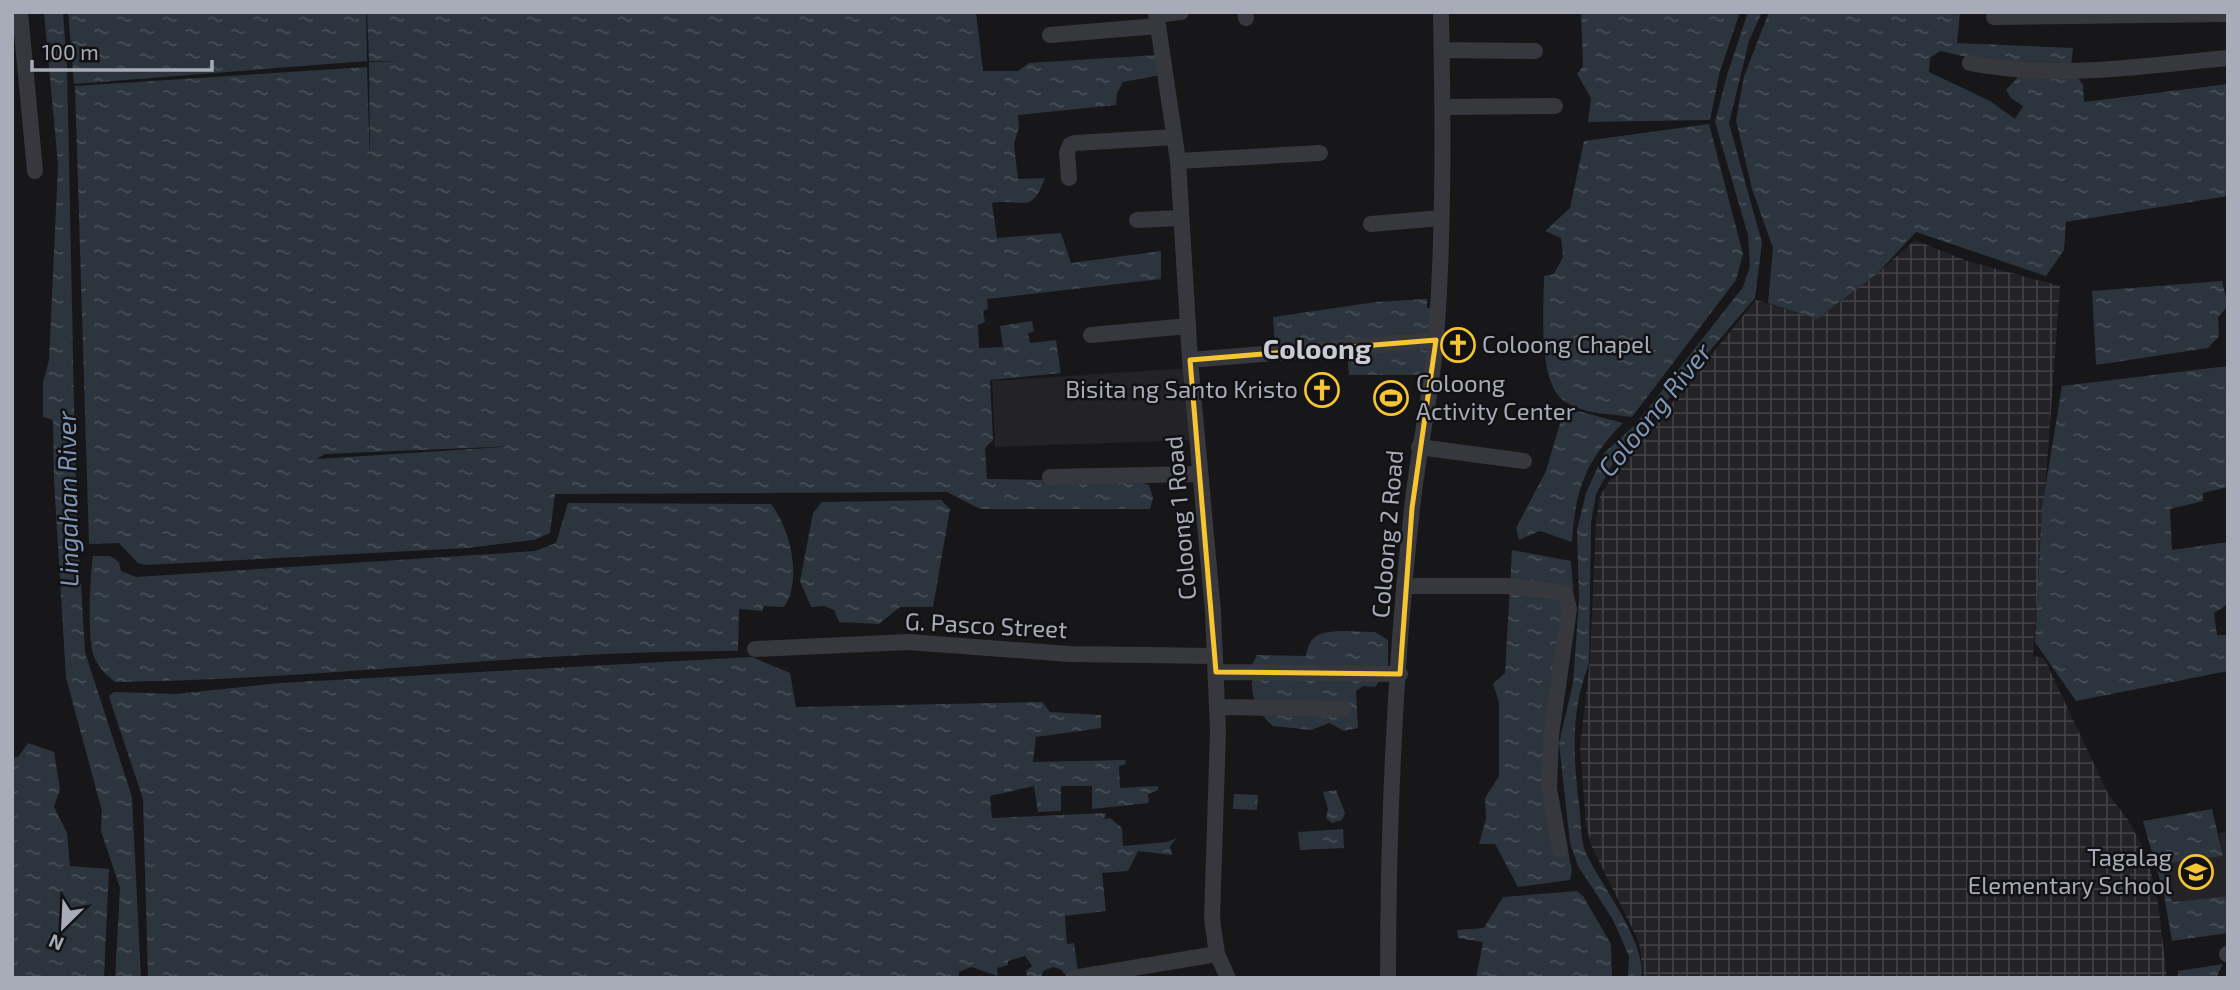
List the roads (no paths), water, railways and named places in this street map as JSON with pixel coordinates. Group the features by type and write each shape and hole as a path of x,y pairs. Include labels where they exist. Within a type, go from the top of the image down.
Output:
{"street":[{"path":"20,12 35,171"},
{"path":"1050,35 1181,12"},
{"name":"Coloong 2 Road","path":"1388,978 1388,879 1404,586 1419,447 1436,340 1443,107 1441,12"},
{"path":"1994,17 2228,14"},
{"name":"Coloong 1 Road","path":"1156,18 1178,161 1190,360 1215,664 1217,707 1212,919 1217,954 1228,978"},
{"path":"1442,50 1535,51"},
{"path":"1970,63 2016,72 2087,71 2228,58"},
{"path":"1443,107 1555,106"},
{"path":"1069,178 1067,153 1070,145 1175,137"},
{"path":"1178,161 1320,153"},
{"path":"1137,220 1180,218"},
{"path":"1371,224 1441,218"},
{"path":"1091,335 1188,326"},
{"path":"1190,360 1436,340"},
{"path":"1419,447 1524,461"},
{"path":"1050,477 1200,474"},
{"path":"1404,586 1507,586 1565,593 1569,609 1551,735 1549,789 1560,850"},
{"name":"G. Pasco Street","path":"755,649 908,642 1400,674"},
{"path":"1217,707 1344,709"},
{"path":"1073,978 1217,954"}],"water":[{"name":"Lingahan River","path":"44,12 63,12 67,67 76,498 85,652 132,797 141,978 115,978 120,888 101,831 102,811 66,678 53,420 43,417 43,382 49,360 58,165"},
{"path":"68,12 366,12 367,61 74,84"},
{"path":"367,12 976,12 983,71 1018,71 1029,63 1157,55 1161,75 1123,82 1117,93 1116,105 1018,115 1019,127 1014,144 1018,179 1045,178 1031,201 992,203 997,238 1061,233 1071,263 1161,251 1161,279 987,299 988,309 983,311 985,322 978,325 979,348 1003,347 1000,326 1032,321 1034,331 1028,334 1030,343 1056,340 1061,373 990,380 993,440 985,448 987,479 1140,482 1149,485 1153,498 1150,509 980,509 947,492 555,494 550,533 534,540 467,548 146,565 138,563 119,543 89,544 75,86 367,67 370,165 369,62 401,62 369,61","holes":["517,446 317,459 325,454"]},
{"path":"1581,12 1740,12 1720,71 1710,120 1588,122 1591,98 1577,74 1583,66"},
{"name":"Coloong River","path":"1748,12 1762,12 1749,41 1729,123 1762,243 1755,298 1612,465 1596,494 1591,523 1589,664 1578,701 1576,776 1585,851 1621,913 1637,947 1642,978 1628,978 1629,956 1612,918 1578,866 1570,843 1559,743 1573,683 1579,600 1577,530 1586,493 1604,453 1635,425 1743,287 1750,266 1748,235 1715,122"},
{"path":"1769,12 1960,12 1957,43 2073,48 2071,69 2002,65 1940,51 1930,58 1929,72 1990,101 2015,119 2023,106 2011,98 2006,90 2019,76 2078,78 2083,85 2084,102 2228,84 2228,196 2066,222 2064,250 2046,276 1916,232 1877,274 1817,319 1768,303 1773,248 1752,189 1736,120 1744,76"},
{"path":"1709,124 1743,254 1736,280 1632,417 1579,409 1564,401 1549,378 1543,324 1544,276 1554,274 1563,257 1561,238 1545,231 1570,208 1584,141"},
{"path":"2222,281 2228,306 2218,317 2219,336 2208,348 2096,365 2092,291"},
{"path":"1427,299 1427,308 1435,308 1435,332 1275,347 1273,317 1376,302"},
{"path":"1431,349 1430,375 1349,375 1347,352"},
{"path":"2228,366 2228,487 2203,493 2203,501 2170,509 2172,550 2228,542 2228,604 2214,613 2217,635 2228,635 2228,671 2076,701 2035,642 2042,508 2062,386"},
{"path":"1570,409 1623,423 1600,450 1585,477 1576,507 1572,542 1540,531 1519,540 1516,528 1546,471 1561,420"},
{"path":"941,500 950,509 933,607 900,607 879,624 839,622 834,610 824,606 811,607 800,581 813,513 822,502"},
{"path":"568,503 771,504 784,526 792,554 793,583 790,596 784,607 764,606 762,611 739,609 738,651 582,655 271,676 115,682 103,671 94,657 90,623 93,556 110,556 119,562 121,571 136,577 535,551 556,543"},
{"path":"1512,550 1571,561 1573,588 1567,677 1553,769 1572,871 1570,880 1518,887 1495,844 1479,844 1486,819 1485,798 1499,776 1499,702 1493,684 1505,673"},
{"path":"1339,631 1375,632 1388,640 1388,670 1375,687 1363,686 1356,691 1358,728 1344,731 1329,723 1311,730 1273,726 1264,717 1252,692 1252,679 1248,673 1257,655 1306,656 1310,643 1316,636"},
{"path":"752,657 790,673 796,707 1042,702 1050,712 1101,715 1101,728 1036,737 1033,762 1125,760 1126,764 1119,766 1120,788 1158,786 1158,790 1148,794 1149,803 1092,809 1092,786 1061,786 1061,811 1038,812 1034,786 990,796 992,818 1106,813 1104,819 1110,818 1122,828 1123,846 1167,842 1177,838 1170,846 1172,855 1138,851 1128,871 1102,873 1106,911 1065,916 1067,944 1074,943 1078,972 1064,974 1062,970 1053,967 1043,971 1041,977 1027,978 1026,971 1032,966 1025,956 1008,961 1008,965 997,968 998,976 971,967 959,972 959,978 148,978 143,799 109,696 114,692 176,694 280,683"},
{"path":"28,743 54,752 60,789 54,807 67,833 70,866 109,869 104,978 12,978 12,758 18,757"},
{"path":"1336,790 1345,813 1342,820 1332,823 1326,818 1328,809 1323,792"},
{"path":"1234,794 1258,795 1257,810 1233,809"},
{"path":"2212,809 2223,856 2161,864 2172,902 2228,896 2228,933 2172,941 2164,895 2143,821"},
{"path":"1343,829 1344,848 1300,850 1298,832"},
{"path":"1577,891 1583,896 1611,944 1612,978 1476,978 1483,942 1458,938 1457,930 1484,928 1503,897"},
{"path":"2223,964 2216,978 2178,978 2178,971"}],"place":[{"name":"Coloong Chapel","path":"1458,345"},
{"name":"Bisita ng Santo Kristo","path":"1322,390"},
{"name":"Coloong Activity Center","path":"1391,398"},
{"name":"Tagalag Elementary School","path":"2196,872"}],"district":[{"name":"Coloong","path":"1317,349"}]}
